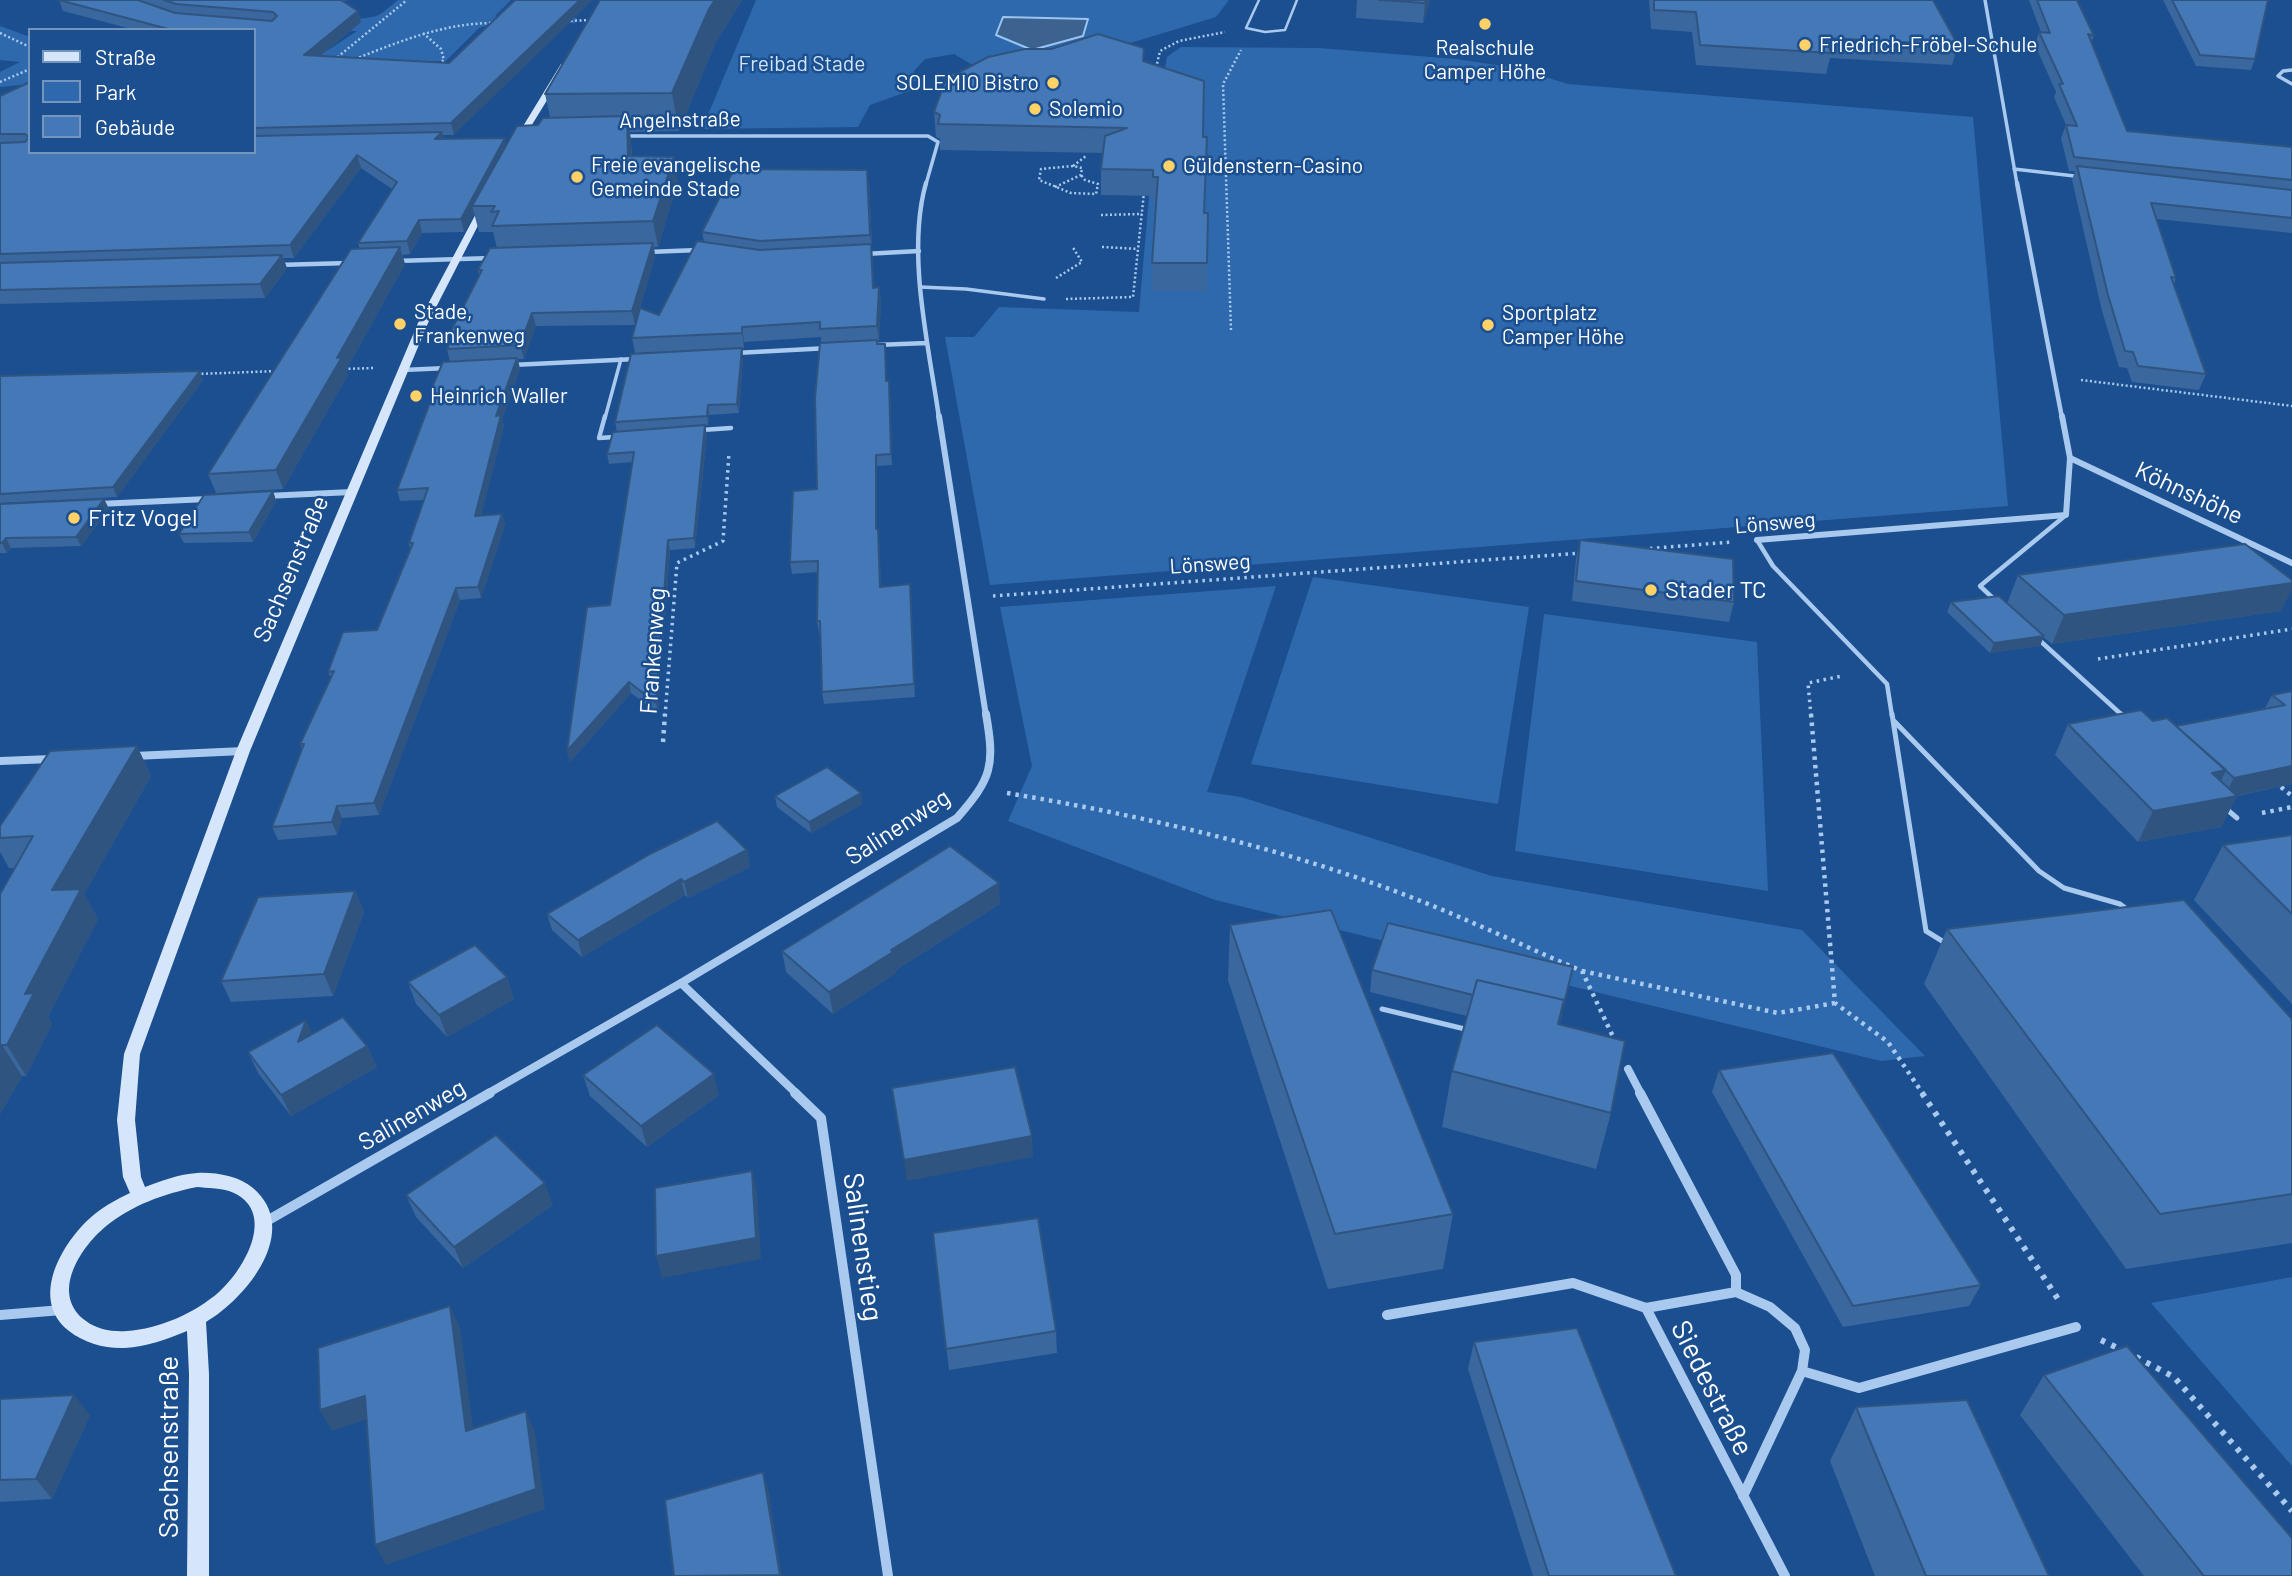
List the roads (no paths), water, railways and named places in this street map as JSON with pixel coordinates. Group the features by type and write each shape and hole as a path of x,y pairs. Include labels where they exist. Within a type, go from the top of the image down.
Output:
{"street":[{"path":"1985,0 2014,169 2070,458 2066,514"},
{"path":"514,150 552,82 598,20"},
{"path":"2292,70 2278,75 2292,84"},
{"name":"Angelnstraße","path":"617,136 902,135 928,136 938,142"},
{"path":"507,138 534,138"},
{"name":"Salinenweg","path":"264,1222 681,983 957,818 982,789 990,764 990,738 966,598 920,286 919,251 924,191 938,142"},
{"path":"2014,169 2093,178"},
{"name":"Sachsenstraße","path":"140,1196 132,1177 126,1121 132,1054 243,751 401,373 488,199"},
{"path":"636,253 705,250"},
{"path":"853,254 919,251"},
{"path":"387,262 498,258"},
{"path":"276,265 359,262"},
{"path":"872,346 928,342"},
{"path":"733,353 830,348"},
{"path":"498,365 649,358"},
{"path":"401,373 457,367"},
{"name":"Köhnshöhe","path":"2070,458 2292,563"},
{"path":"258,496 352,492"},
{"path":"95,504 217,498"},
{"name":"Lönsweg","path":"1757,540 2066,514"},
{"path":"121,756 243,751"},
{"path":"0,761 67,758"},
{"name":"Salinenstieg","path":"681,983 821,1118 888,1576"},
{"path":"1628,1069 1736,1275 1736,1292"},
{"path":"197,1180 222,1182 243,1190 257,1203 264,1222 261,1246 248,1273 226,1297 196,1319 163,1333 130,1340 100,1338 77,1328 63,1310 59,1287 68,1262 84,1236 110,1213 140,1196 169,1185 197,1180"},
{"path":"1387,1315 1573,1283 1646,1308"},
{"name":"Siedestraße","path":"1743,1496 1802,1371 1805,1349 1795,1328 1770,1307 1736,1292 1646,1308 1743,1496 1786,1576"},
{"path":"0,1315 63,1310"},
{"name":"Sachsenstraße","path":"196,1319 199,1374 198,1576"},
{"path":"1802,1371 1858,1388 2076,1327"}],"lane":[{"path":"1259,0 1246,28 1255,32 1272,33 1285,30 1297,0"},
{"path":"920,286 1044,299"},
{"path":"621,359 599,438 625,436"},
{"path":"692,431 732,428"},
{"path":"1999,604 1980,586 2066,514"},
{"path":"1757,540 1773,566 1887,684 1926,931 1952,947"},
{"path":"2028,629 2137,727"},
{"path":"1893,720 2039,871 2064,888 2120,904 2131,911"},
{"path":"2217,800 2237,818"},
{"path":"1382,1009 1473,1031"},
{"path":"1615,1066 1628,1069"}],"place":[{"name":"Realschule Camper Höhe","path":"1485,24"},
{"name":"Friedrich-Fröbel-Schule","path":"1805,45"},
{"name":"SOLEMIO Bistro","path":"1053,83"},
{"name":"Solemio","path":"1035,109"},
{"name":"Güldenstern-Casino","path":"1169,166"},
{"name":"Freie evangelische Gemeinde Stade","path":"577,177"},
{"name":"Stade, Frankenweg","path":"400,324"},
{"name":"Sportplatz Camper Höhe","path":"1488,325"},
{"name":"Heinrich Waller","path":"416,396"},
{"name":"Fritz Vogel","path":"74,518"},
{"name":"Stader TC","path":"1651,590"}],"park label":[{"name":"Freibad Stade","path":"802,64"}]}
